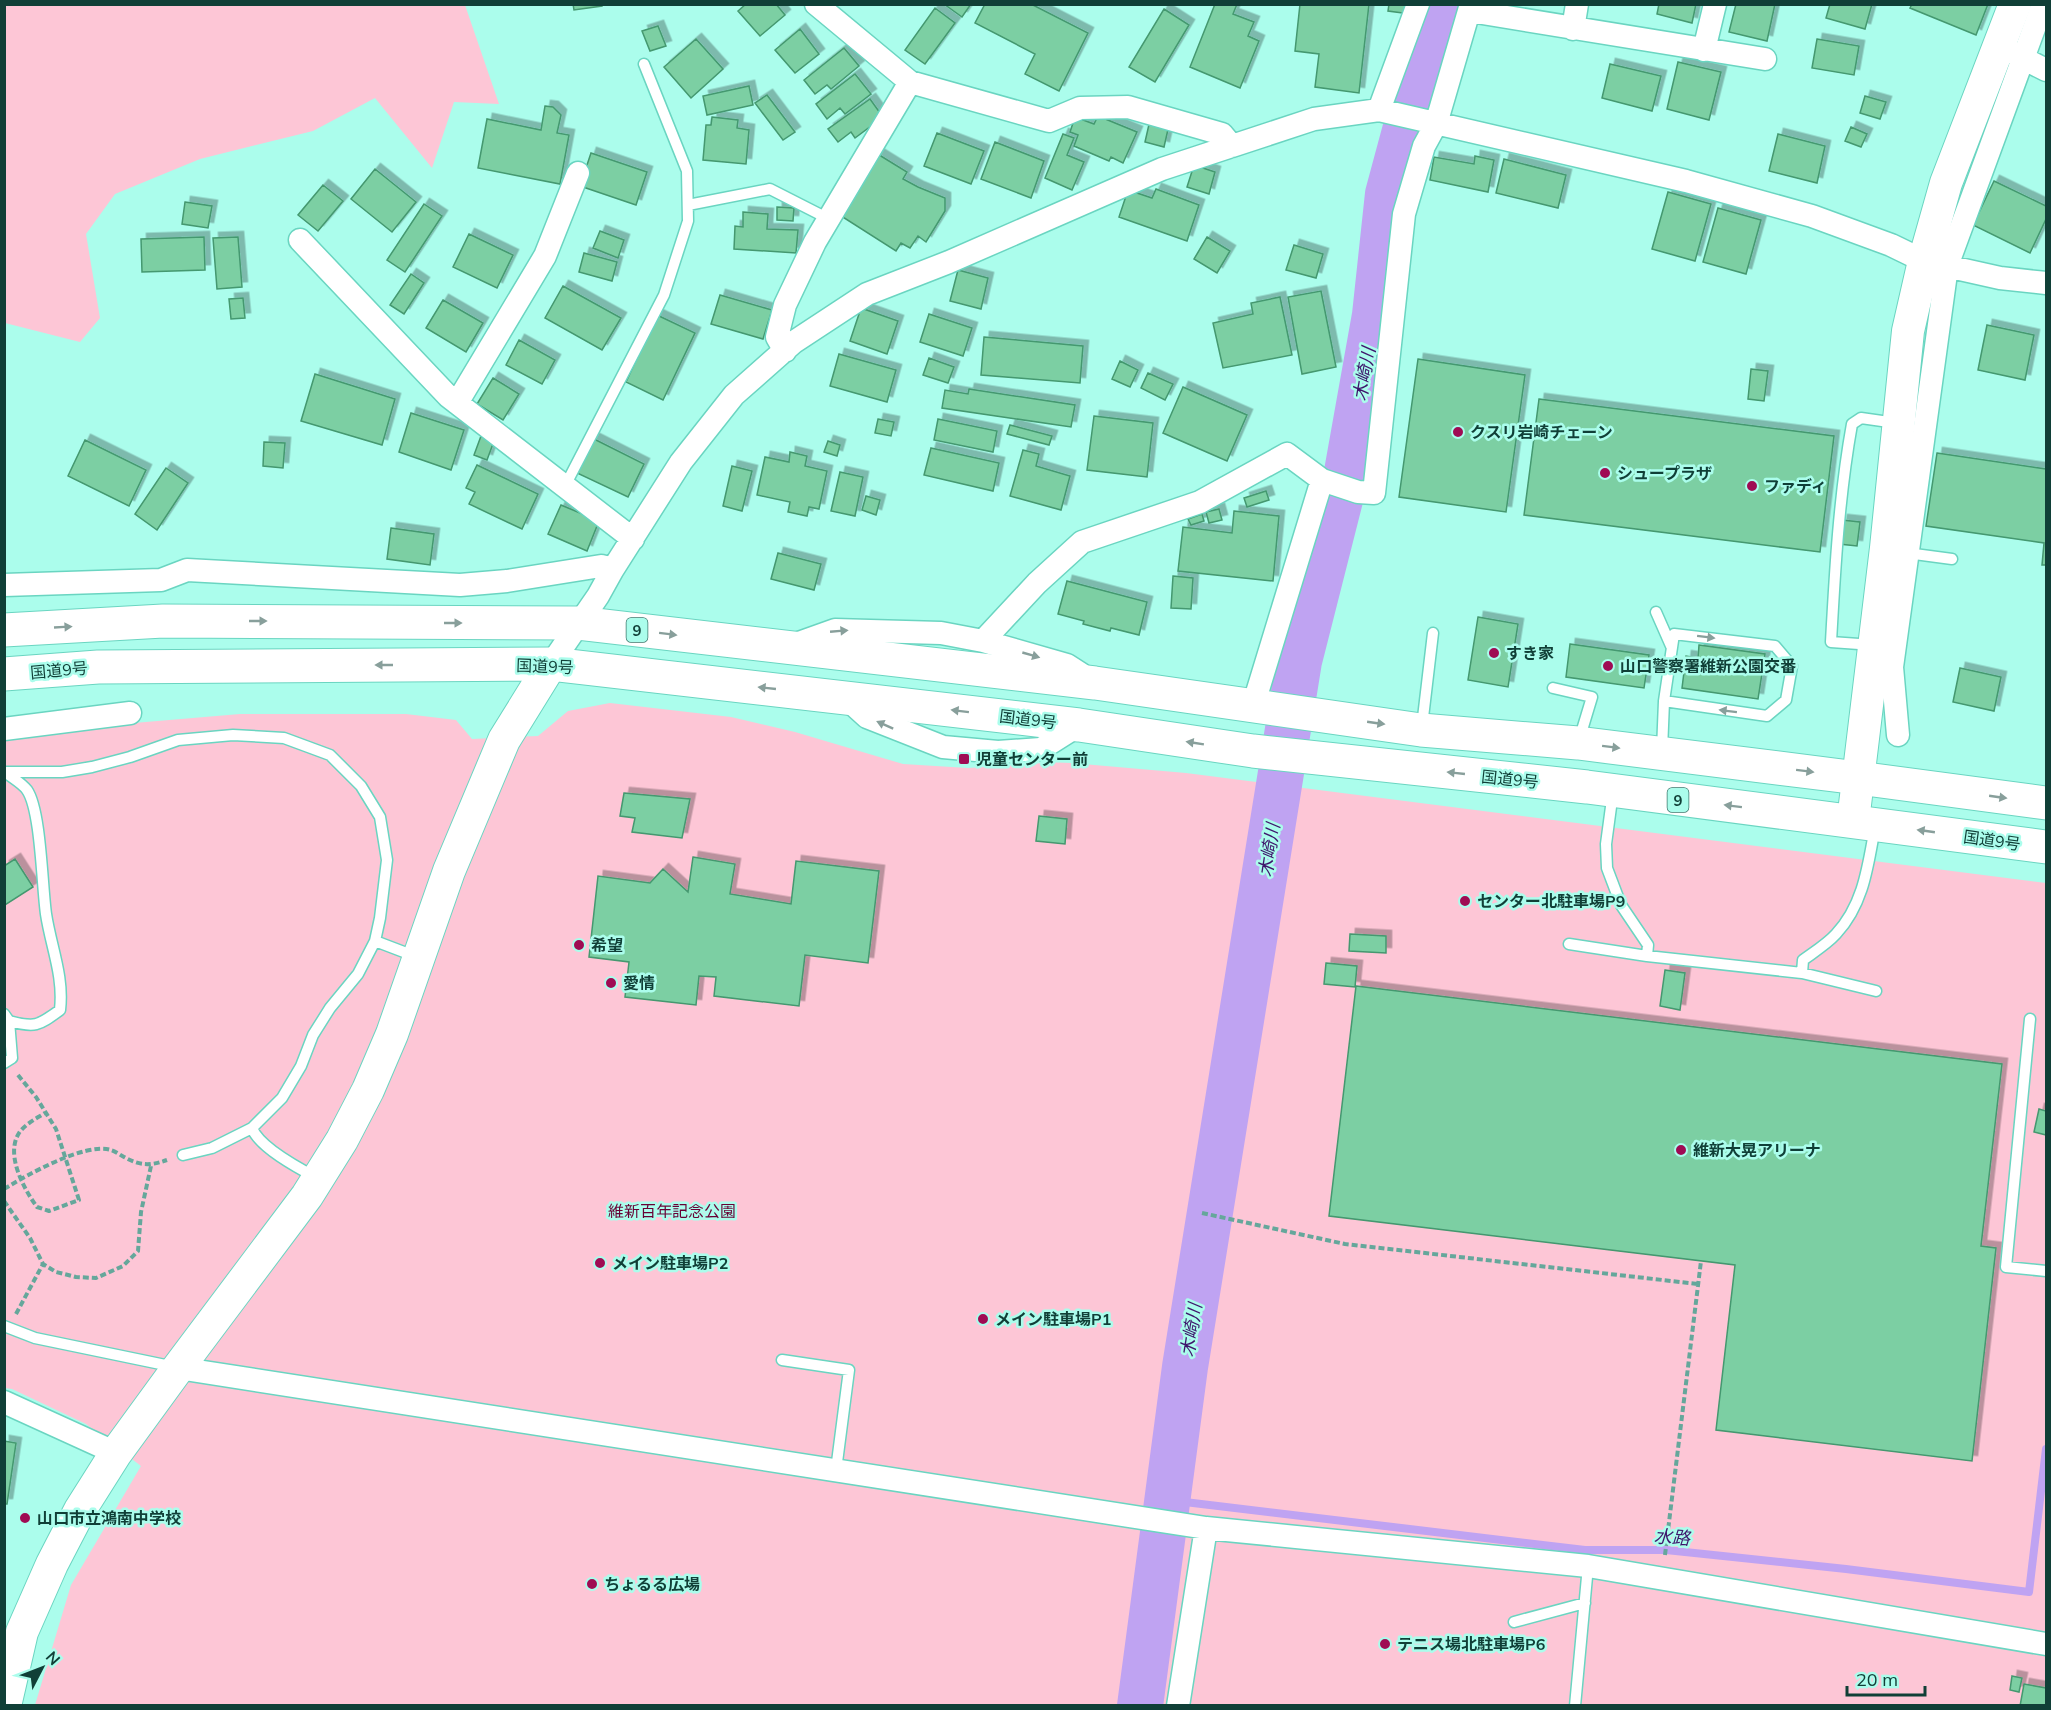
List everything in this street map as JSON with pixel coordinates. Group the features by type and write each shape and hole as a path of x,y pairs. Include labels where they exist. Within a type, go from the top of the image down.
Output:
{"highway":[{"name":"9","path":"4,630 163,621 578,623 1095,683 1421,730 1578,743 2046,803"},
{"name":"国道9号","path":"4,674 98,667 551,664 1079,725 1253,751 1576,786 2046,847"}],"street":[{"path":"816,4 910,82 1049,121 1080,108 1128,107 1222,134 1232,146"},
{"path":"1379,110 1418,4"},
{"path":"1573,28 1577,4"},
{"path":"1704,50 1715,4"},
{"path":"2011,52 2015,4"},
{"path":"1864,822 1858,778 1874,645 1897,551 1946,183 2011,52 2043,4"},
{"path":"983,641 1037,583 1082,542 1200,502 1287,454 1322,480 1358,492 1374,493 1404,214 1424,146 1436,124 1471,8 1573,28 1765,59"},
{"path":"2011,52 2046,70"},
{"path":"784,351 777,337 785,305 815,242 910,82"},
{"path":"5,1706 22,1632 80,1509 116,1453 308,1196 342,1140 368,1090 392,1035 449,871 504,741 681,462 734,395 794,342 867,294 950,262 1162,169 1314,119 1379,110 1686,181 1812,216 1935,263 2000,278 2046,284"},
{"path":"457,403 545,256 578,173"},
{"path":"300,240 457,403 633,539"},
{"path":"1898,735 1892,667 1899,423 1908,331 1935,263"},
{"path":"1259,707 1322,480"},
{"path":"4,585 161,580 187,570 460,585 507,582 601,566 613,569"},
{"path":"783,648 835,630 941,633 983,641 1067,665 1095,683"},
{"path":"4,729 130,713"},
{"path":"178,1368 1206,1528 1588,1566 2046,1644"},
{"path":"4,1402 116,1453"},
{"path":"1178,1706 1206,1528"}],"lane":[{"path":"565,486 664,295 688,221 687,171 644,64"},
{"path":"687,205 770,189 829,219"},
{"path":"1874,645 1831,642 1834,572 1846,457 1852,424 1861,418 1899,423"},
{"path":"1897,551 1952,559"},
{"path":"1656,612 1671,646"},
{"path":"1421,730 1433,633"},
{"path":"1662,754 1664,701 1674,633 1775,646 1792,666 1786,700 1767,716 1664,701"},
{"path":"1553,688 1592,697 1578,743"},
{"path":"5,772 62,772 130,757 178,740 233,735 284,738 330,755 361,786 380,817 387,860 380,918 375,941 358,974 330,1008 313,1035 300,1066 282,1098 252,1128 212,1148 183,1155"},
{"path":"5,772 27,790 34,808 46,915 59,969 62,995 60,1010 31,1026 7,1017 12,1058 6,1062"},
{"path":"1613,792 1606,844 1607,868 1622,905 1648,945 1647,956"},
{"path":"1802,973 1803,960 1836,934 1855,908 1865,884 1864,822"},
{"path":"375,941 419,958"},
{"path":"1569,944 1647,956 1802,973 1876,991"},
{"path":"2030,1019 2006,1267 2046,1271"},
{"path":"252,1128 255,1136 295,1166 318,1179"},
{"path":"7,1327 36,1338 178,1368"},
{"path":"782,1360 849,1370 836,1470"},
{"path":"1575,1706 1588,1566"},
{"path":"1514,1622 1585,1603"}],"path":[{"path":"6,1062 36,1097 56,1130 79,1200 49,1211 36,1207 21,1179 14,1150 19,1133 45,1113"},
{"path":"4,1189 65,1158 93,1149 111,1150 131,1161 151,1166 183,1155"},
{"path":"4,1201 30,1238 43,1264 56,1272 76,1277 96,1278 123,1266 138,1251 141,1212 151,1166"},
{"path":"1202,1213 1345,1244 1698,1284"},
{"path":"1664,1564 1701,1261"},
{"path":"7,1327 43,1264"}],"green space":[{"path":"4,5 465,5 499,104 454,102 432,168 375,98 313,131 200,159 115,194 86,234 100,318 80,342 5,323"},
{"name":"維新百年記念公園","path":"610,703 731,717 795,732 903,764 968,768 1060,762 1186,773 2046,883 2046,1705 35,1705 71,1585 141,1466 86,1424 12,1389 5,1388 4,740 75,728 240,714 406,714 456,720 472,739 538,736 568,711"}],"building":[{"path":"573,4 602,4 602,6 574,10"},
{"path":"746,4 776,4 785,15 760,36 738,11"},
{"path":"944,4 971,4 962,17"},
{"path":"985,4 1031,4 1088,33 1059,91 1025,74 1035,54 975,23"},
{"path":"1215,4 1237,4 1233,14 1254,22 1248,36 1259,41 1240,88 1190,67"},
{"path":"1300,4 1369,4 1359,93 1315,87 1319,54 1295,51"},
{"path":"1389,4 1411,4 1410,14 1388,11"},
{"path":"1659,4 1696,4 1692,23 1657,14"},
{"path":"1736,4 1775,4 1767,41 1729,32"},
{"path":"1830,4 1872,4 1865,29 1826,18"},
{"path":"1912,4 1988,4 1976,35 1910,8"},
{"path":"935,8 955,23 925,64 905,50"},
{"path":"1164,9 1189,25 1155,82 1129,67"},
{"path":"658,26 666,46 650,51 642,31"},
{"path":"800,29 819,54 795,73 775,50"},
{"path":"696,39 723,69 691,98 664,67"},
{"path":"1817,39 1859,46 1854,75 1812,68"},
{"path":"844,48 859,66 831,89 827,85 815,94 804,80"},
{"path":"1678,62 1721,72 1709,120 1667,109"},
{"path":"1610,64 1661,76 1652,111 1602,98"},
{"path":"855,74 871,94 845,114 840,108 827,119 816,104"},
{"path":"749,86 753,105 707,115 703,96"},
{"path":"767,95 795,132 783,140 755,103"},
{"path":"1865,96 1886,102 1880,119 1860,113"},
{"path":"870,99 883,117 855,138 851,132 838,142 828,129"},
{"path":"545,106 553,107 561,115 557,133 569,135 560,184 478,168 487,119 541,130"},
{"path":"1098,116 1137,132 1123,163 1111,157 1109,161 1074,146 1078,135 1070,132 1075,117 1094,124"},
{"path":"712,117 738,120 737,128 749,130 746,164 703,160 706,125 711,125"},
{"path":"1150,120 1169,125 1164,147 1145,142"},
{"path":"1851,127 1867,134 1861,147 1845,141"},
{"path":"937,133 984,151 971,184 924,166"},
{"path":"1063,134 1074,138 1067,155 1084,162 1072,190 1045,178"},
{"path":"1778,134 1825,146 1817,183 1769,171"},
{"path":"995,142 1044,161 1031,198 981,179"},
{"path":"591,153 647,172 636,205 580,186"},
{"path":"876,153 907,172 903,179 945,198 945,211 926,242 918,236 910,248 901,243 896,251 838,214"},
{"path":"1475,156 1494,160 1488,192 1430,180 1434,157 1474,164"},
{"path":"1504,159 1566,175 1558,208 1496,193"},
{"path":"1194,165 1215,172 1209,194 1187,187"},
{"path":"375,169 416,202 392,232 351,199"},
{"path":"1994,181 2046,206 2046,219 2030,253 1973,225"},
{"path":"323,185 343,201 318,231 298,215"},
{"path":"1156,189 1199,205 1187,241 1119,217 1128,190 1152,198"},
{"path":"1668,192 1711,204 1695,261 1652,249"},
{"path":"185,202 212,206 208,228 182,224"},
{"path":"424,204 442,216 405,272 387,260"},
{"path":"777,207 794,208 793,221 777,220"},
{"path":"1718,208 1761,220 1746,274 1703,262"},
{"path":"743,212 768,214 767,229 798,230 796,253 734,249 735,226 743,227"},
{"path":"600,231 624,240 618,258 593,248"},
{"path":"469,234 513,255 497,288 453,267"},
{"path":"204,237 205,270 142,272 141,239"},
{"path":"238,237 242,287 217,289 213,238"},
{"path":"1207,237 1230,251 1217,273 1194,259"},
{"path":"1294,245 1323,254 1316,278 1286,270"},
{"path":"584,253 617,262 612,281 579,272"},
{"path":"958,270 988,278 981,309 950,301"},
{"path":"411,274 424,283 404,314 390,305"},
{"path":"563,286 621,318 602,350 545,318"},
{"path":"1321,291 1336,367 1302,374 1288,297"},
{"path":"720,295 772,310 763,339 711,324"},
{"path":"1280,297 1292,355 1223,368 1213,323 1253,314 1251,303"},
{"path":"243,298 245,318 231,319 229,299"},
{"path":"443,300 483,323 466,352 426,328"},
{"path":"861,308 898,321 887,354 850,341"},
{"path":"929,314 972,328 963,356 920,342"},
{"path":"657,315 695,333 663,400 626,382"},
{"path":"1987,325 2034,335 2025,380 1978,370"},
{"path":"984,337 1083,346 1080,383 981,375"},
{"path":"519,340 555,360 542,384 506,365"},
{"path":"839,354 896,370 887,402 830,386"},
{"path":"929,358 954,367 948,383 923,375"},
{"path":"1418,359 1525,375 1506,512 1399,497"},
{"path":"1120,361 1138,370 1130,387 1112,379"},
{"path":"1751,369 1768,371 1764,401 1748,399"},
{"path":"1148,373 1173,384 1165,400 1141,388"},
{"path":"315,374 395,399 382,445 301,421"},
{"path":"493,378 519,394 503,420 477,404"},
{"path":"1183,387 1247,415 1227,461 1163,433"},
{"path":"969,389 1075,405 1071,427 942,408 945,390 968,394"},
{"path":"1539,399 1834,436 1820,552 1524,515"},
{"path":"411,413 464,430 451,470 399,452"},
{"path":"1094,416 1153,423 1147,477 1087,470"},
{"path":"878,419 894,422 891,436 875,433"},
{"path":"938,419 997,431 993,452 934,440"},
{"path":"1010,425 1052,436 1049,445 1007,434"},
{"path":"481,436 494,441 487,460 474,455"},
{"path":"594,439 644,464 628,497 577,473"},
{"path":"85,440 146,470 129,506 68,476"},
{"path":"828,441 840,445 837,456 824,452"},
{"path":"264,442 285,443 283,468 263,466"},
{"path":"931,448 999,463 993,491 924,475"},
{"path":"1023,450 1039,454 1036,466 1070,476 1061,510 1010,496"},
{"path":"790,452 807,456 805,466 827,471 819,509 809,507 807,516 788,512 790,502 757,495 765,457 789,462"},
{"path":"1937,453 2046,469 2046,565 2042,565 2044,543 1926,526"},
{"path":"477,465 538,494 522,529 469,504 475,492 466,488"},
{"path":"732,466 752,471 742,511 723,506"},
{"path":"166,468 188,483 157,530 135,514"},
{"path":"840,472 863,477 855,516 831,511"},
{"path":"1266,491 1269,500 1247,507 1244,498"},
{"path":"866,496 880,500 876,515 862,510"},
{"path":"561,505 599,521 587,551 548,534"},
{"path":"1219,509 1222,520 1209,523 1206,512"},
{"path":"1234,511 1279,516 1273,581 1178,571 1183,527 1232,533"},
{"path":"1202,514 1204,521 1191,525 1188,519"},
{"path":"1842,520 1860,522 1857,546 1839,544"},
{"path":"391,528 434,534 430,565 387,559"},
{"path":"778,553 821,564 814,590 771,579"},
{"path":"1173,576 1193,578 1191,609 1171,608"},
{"path":"1067,581 1147,602 1139,635 1083,624 1084,621 1058,614"},
{"path":"1478,617 1518,624 1508,687 1468,680"},
{"path":"1570,644 1649,655 1644,688 1566,677"},
{"path":"1699,645 1765,654 1758,699 1682,688 1686,656 1698,658"},
{"path":"1960,668 2001,677 1994,711 1953,702"},
{"path":"624,793 690,799 682,838 632,832 635,818 620,816"},
{"path":"1039,816 1067,819 1065,844 1036,841"},
{"path":"693,857 735,864 730,894 791,904 796,861 879,871 868,963 805,955 799,1006 714,996 716,977 699,976 696,1005 625,997 629,962 589,957 598,876 650,883 663,869 688,892"},
{"path":"15,859 33,887 5,905 4,866"},
{"path":"1350,934 1386,936 1386,953 1349,951"},
{"path":"1326,963 1357,966 1355,987 1324,984"},
{"path":"1665,970 1685,973 1680,1010 1660,1006"},
{"path":"1356,986 2002,1064 1981,1246 1996,1248 1972,1461 1716,1430 1735,1265 1329,1216"},
{"path":"2039,1109 2046,1111 2046,1135 2034,1132"},
{"path":"4,1441 16,1443 7,1504 4,1504"},
{"path":"2012,1676 2022,1678 2019,1692 2010,1690"},
{"path":"2024,1684 2046,1688 2046,1706 2020,1706"}],"waterway":[{"name":"木崎川","path":"1140,1706 1185,1367 1299,661 1347,472 1375,315 1388,194 1412,105 1444,4"},
{"name":"水路","path":"1168,1500 1585,1550 1666,1550 1846,1569 2029,1592 2046,1449"}],"place":[{"name":"クスリ岩崎チェーン","path":"1458,432"},
{"name":"シュープラザ","path":"1605,473"},
{"name":"ファディ","path":"1752,486"},
{"name":"すき家","path":"1494,653"},
{"name":"山口警察署維新公園交番","path":"1608,666"},
{"name":"児童センター前","path":"964,759"},
{"name":"センター北駐車場P9","path":"1465,901"},
{"name":"希望","path":"579,945"},
{"name":"愛情","path":"611,983"},
{"name":"維新大晃アリーナ","path":"1681,1150"},
{"name":"メイン駐車場P2","path":"600,1263"},
{"name":"メイン駐車場P1","path":"983,1319"},
{"name":"山口市立鴻南中学校","path":"25,1518"},
{"name":"ちょるる広場","path":"592,1584"},
{"name":"テニス場北駐車場P6","path":"1385,1644"}]}
